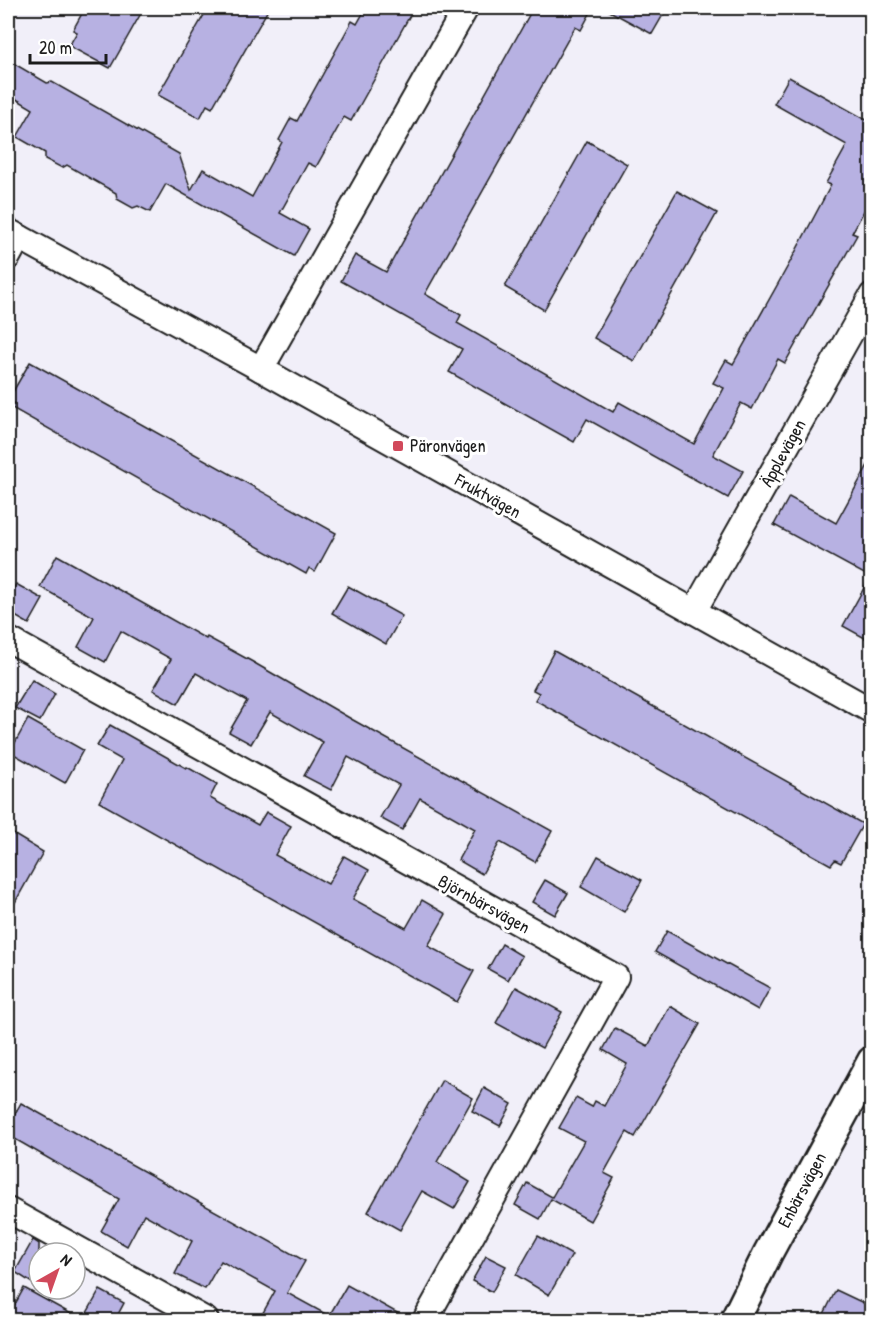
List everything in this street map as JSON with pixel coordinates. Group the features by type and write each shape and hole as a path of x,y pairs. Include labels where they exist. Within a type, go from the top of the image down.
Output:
{"street":[{"path":"261,369 466,8"},
{"name":"Fruktvägen","path":"11,242 261,369 872,711"},
{"name":"Äpplevägen","path":"694,611 872,295"},
{"name":"Björnbärsvägen","path":"8,639 616,977 425,1320"},
{"name":"Enbärsvägen","path":"735,1320 768,1253 872,1061"},
{"path":"8,1210 206,1320"}],"building":[{"path":"85,8 144,8 110,68 69,46 77,32 73,30"},
{"path":"208,8 269,8 212,108 207,105 200,118 158,95"},
{"path":"366,8 414,8 351,121 344,117 316,167 308,163 280,213 309,229 294,256 166,184 150,212 138,206 133,208 117,199 116,193 67,165 62,168 45,159 45,153 17,137 33,109 8,94 8,60 47,83 52,82 179,154 191,190 203,169 252,197 282,142 279,140 291,118 297,121 352,21 357,24"},
{"path":"533,8 593,8 581,30 575,27 425,294 461,315 457,323 613,412 619,402 694,444 724,388 713,383 726,360 733,364 831,185 826,183 847,145 774,104 789,77 872,123 872,196 852,233 857,235 785,363 778,359 752,409 741,403 713,455 743,471 728,498 587,419 574,442 449,372 462,349 341,281 355,255 386,272"},
{"path":"604,8 667,8 652,34"},
{"path":"587,141 627,164 544,310 505,287"},
{"path":"677,191 717,213 634,361 594,338"},
{"path":"30,362 336,533 315,572 309,568 306,574 12,408 14,403 8,400"},
{"path":"872,458 872,642 843,626 870,577 774,525 789,497 836,523"},
{"path":"57,555 206,639 207,637 251,661 552,831 535,862 500,842 482,874 458,860 475,829 420,798 402,830 380,818 399,785 348,757 331,790 304,776 323,742 270,712 251,744 229,732 247,701 196,673 178,704 153,690 171,659 121,631 105,662 78,647 94,617 40,587"},
{"path":"16,584 43,599 29,624 8,612 8,599"},
{"path":"348,586 402,616 386,644 332,613"},
{"path":"554,651 863,824 841,863 835,860 831,865 535,700 539,693 533,690"},
{"path":"32,680 55,694 40,721 15,708"},
{"path":"28,719 83,750 65,783 10,752"},
{"path":"110,725 217,784 210,798 258,825 266,812 291,826 275,855 328,884 344,856 369,870 353,899 406,928 422,900 446,914 428,946 474,971 457,1002 99,802 122,760 97,746"},
{"path":"8,831 43,852 8,915"},
{"path":"598,856 642,880 624,912 581,887"},
{"path":"545,880 568,893 555,915 532,902"},
{"path":"667,931 770,988 758,1010 655,952"},
{"path":"502,944 522,956 508,980 488,969"},
{"path":"516,987 562,1012 542,1048 496,1023"},
{"path":"670,1006 700,1024 635,1137 627,1132 604,1173 614,1178 590,1221 551,1199 540,1219 515,1205 527,1183 552,1197 584,1141 559,1128 576,1098 592,1107 595,1101 604,1106 627,1064 603,1050 615,1028 648,1046"},
{"path":"442,1080 473,1098 437,1162 470,1182 454,1209 422,1191 400,1230 368,1212"},
{"path":"484,1088 512,1104 500,1126 472,1111"},
{"path":"21,1103 305,1261 287,1293 329,1316 347,1285 410,1320 259,1320 275,1291 221,1261 205,1289 175,1274 192,1241 144,1214 127,1246 101,1231 119,1199 8,1135 8,1126"},
{"path":"538,1236 572,1255 549,1295 516,1275"},
{"path":"27,1251 27,1280 15,1272"},
{"path":"486,1256 506,1266 492,1292 472,1281"},
{"path":"24,1288 27,1290 27,1301 48,1301 82,1320 8,1320"},
{"path":"100,1290 124,1303 115,1320 83,1320"},
{"path":"836,1290 872,1307 872,1320 821,1320"}],"place":[{"name":"Päronvägen","path":"398,446"}]}
